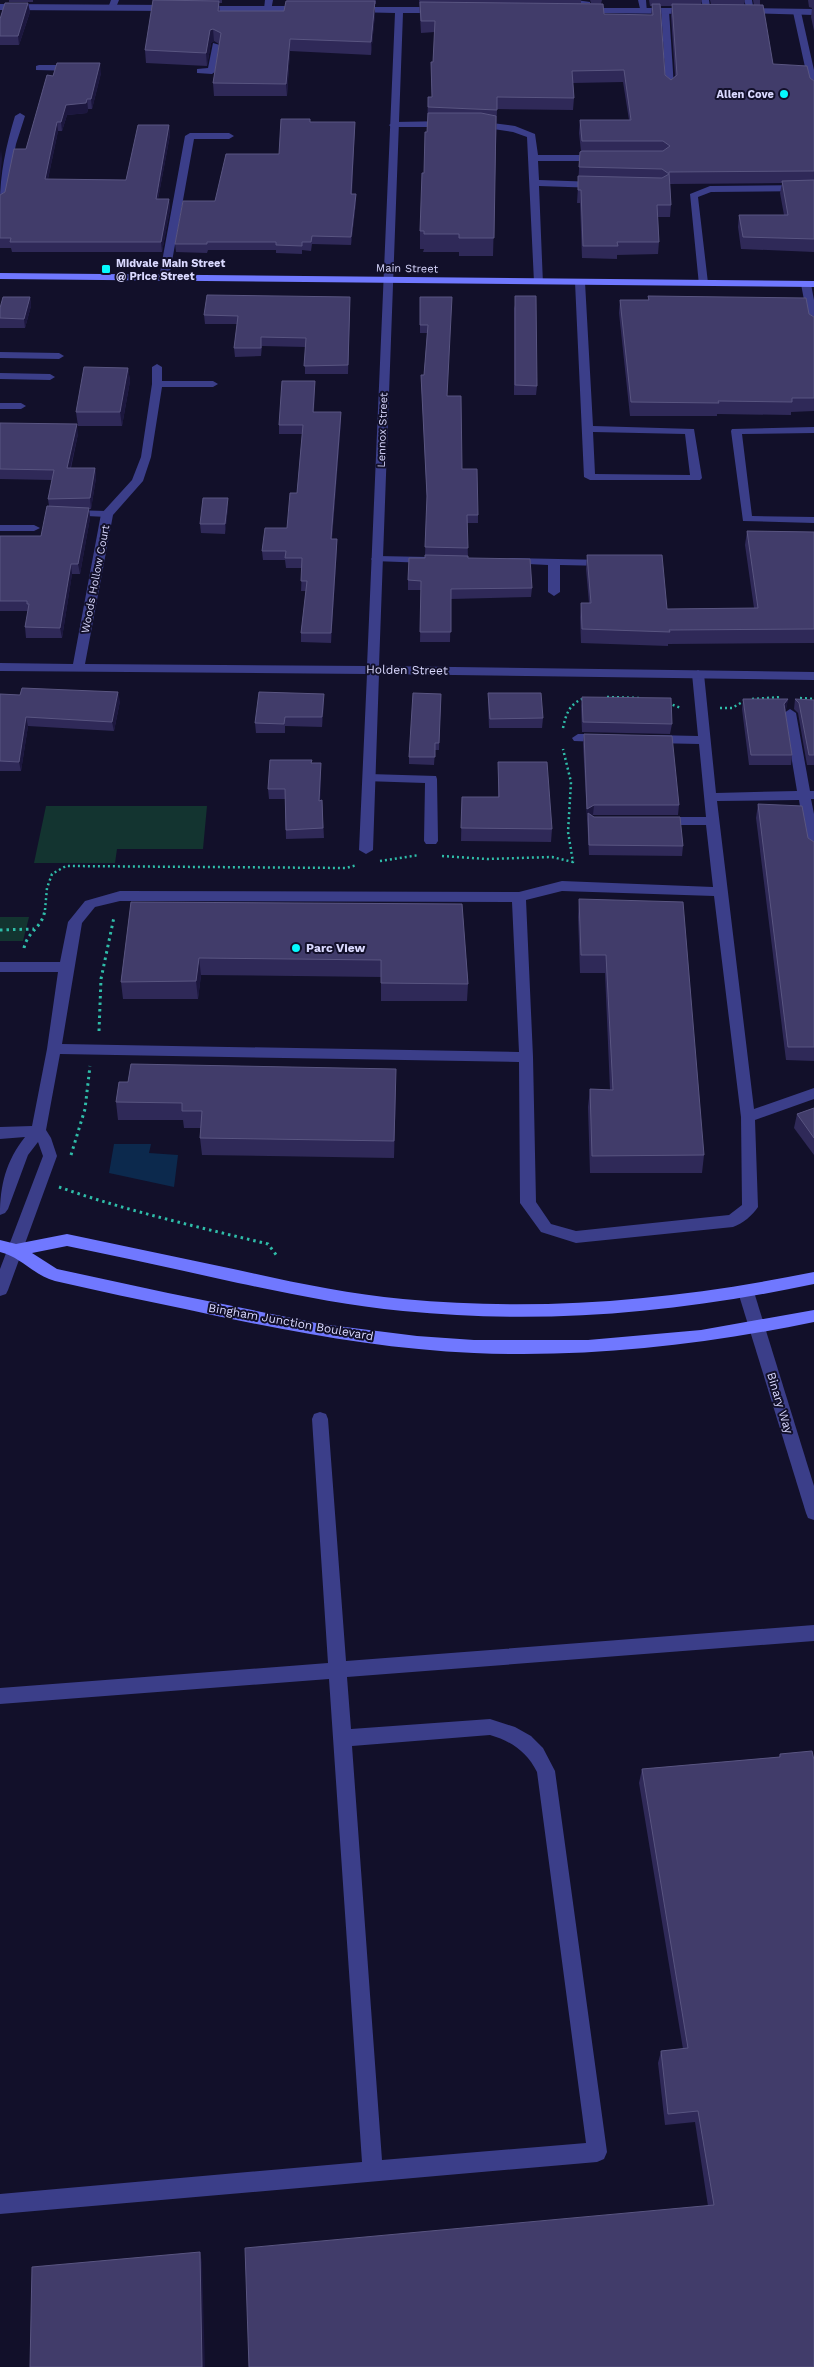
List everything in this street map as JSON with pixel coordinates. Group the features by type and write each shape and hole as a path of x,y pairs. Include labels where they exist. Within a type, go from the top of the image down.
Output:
{"main road":[{"name":"Main Street","path":"0,276 810,284"},
{"name":"Bingham Junction Boulevard","path":"16,1250 67,1240 302,1290 402,1304 450,1308 581,1310 671,1303 746,1292 814,1278"},
{"name":"Bingham Junction Boulevard","path":"0,1246 16,1250 53,1274 310,1328 413,1342 483,1347 570,1348 669,1340 757,1329 814,1316"}],"street":[{"path":"580,0 587,4 588,11"},
{"path":"642,0 644,11"},
{"path":"578,11 712,11 705,0"},
{"path":"748,0 751,12"},
{"path":"0,7 114,4 182,8"},
{"path":"192,8 269,5 314,10"},
{"path":"342,10 448,10"},
{"name":"Lennox Street","path":"366,850 398,10"},
{"path":"665,11 670,87"},
{"path":"734,11 814,12"},
{"path":"798,12 814,90"},
{"path":"200,72 212,71 216,45"},
{"path":"40,68 82,68"},
{"path":"0,201 11,144 20,116"},
{"path":"394,124 496,126 515,129 532,136 539,282"},
{"path":"164,278 190,136 229,136"},
{"path":"533,158 612,158"},
{"path":"534,184 612,185"},
{"path":"703,283 693,196 710,189 814,188"},
{"path":"580,282 590,476 696,478 690,431 588,429"},
{"path":"810,284 814,326"},
{"path":"0,355 59,356"},
{"name":"Woods Hollow Court","path":"78,668 107,514 136,481 142,469 157,384 157,367"},
{"path":"0,376 50,377"},
{"path":"157,384 213,384"},
{"path":"0,406 21,406"},
{"path":"814,430 736,430 748,519 814,520"},
{"path":"62,513 107,514"},
{"path":"0,528 34,528"},
{"path":"377,559 436,560"},
{"path":"495,561 620,564"},
{"path":"554,562 554,592"},
{"name":"Holden Street","path":"0,667 373,669 814,676"},
{"path":"519,897 526,1057 528,1202 546,1228 576,1237 732,1221 750,1207 748,1117 720,892 698,674"},
{"path":"790,712 810,795 814,851"},
{"path":"578,738 616,739"},
{"path":"636,739 704,740"},
{"path":"369,778 431,779 430,841"},
{"path":"710,797 810,795"},
{"path":"653,821 712,821"},
{"path":"0,1209 21,1153 38,1131 75,922 90,904 120,896 519,897 562,886 720,892"},
{"path":"0,967 66,967"},
{"path":"54,1049 526,1057"},
{"path":"748,1117 814,1092"},
{"path":"0,1133 38,1131"},
{"path":"0,1290 50,1156 44,1138 38,1131"},
{"name":"Binary Way","path":"746,1292 814,1513"},
{"path":"320,1419 373,2171"},
{"path":"0,1696 814,1633"},
{"path":"0,2204 597,2152 546,1771 541,1758 531,1745 518,1736 490,1727 343,1738"}],"path":[{"path":"681,708 732,708 744,700 789,698"},
{"path":"798,698 814,699"},
{"path":"70,1156 85,1109 90,1065 101,1020 100,988 104,958 120,896"},
{"path":"0,930 35,929 26,938 23,953"},
{"path":"58,1180 54,1187 63,1187 98,1201 268,1244 277,1256"}],"green space":[{"path":"46,806 207,806 203,849 117,849 115,863 34,863"},
{"path":"0,917 29,917 23,941 0,941"}],"water":[{"path":"114,1144 151,1144 149,1153 178,1155 174,1187 109,1173"}],"building":[{"path":"153,0 219,1 218,11 284,11 286,1 375,1 371,42 290,39 286,84 213,83 221,33 213,29 210,30 206,53 145,50"},
{"path":"420,2 603,4 604,14 653,15 652,4 660,4 665,75 671,80 677,75 672,4 763,5 773,64 807,66 810,78 814,81 814,171 669,172 671,205 657,205 659,242 617,242 618,246 583,246 581,190 578,190 578,176 662,178 669,174 662,169 579,167 580,152 582,151 663,151 670,146 663,141 582,141 580,120 631,120 624,70 572,71 574,98 497,97 497,110 428,107 428,97 432,97 431,62 433,62 435,21 421,21"},
{"path":"5,3 28,3 18,36 0,36 0,19"},
{"path":"57,63 100,63 91,99 87,99 86,103 66,105 61,122 57,122 45,179 126,180 138,125 169,125 156,199 169,199 161,242 10,242 11,238 0,238 0,195 5,192 14,149 26,149 47,75 53,76"},
{"path":"428,113 481,113 496,116 494,238 459,238 459,234 424,234 424,231 420,231 422,173 424,173 425,132 427,132"},
{"path":"281,119 310,119 310,122 355,122 351,194 356,194 351,237 312,236 311,242 302,242 302,246 276,245 276,242 175,244 183,201 215,201 226,154 279,154"},
{"path":"814,180 814,239 743,237 739,215 788,215 782,181"},
{"path":"207,295 350,297 348,365 304,366 306,338 261,337 261,348 234,348 238,316 204,315"},
{"path":"515,296 536,296 537,386 515,385"},
{"path":"648,296 806,298 809,314 814,317 814,398 792,398 792,402 631,402 620,300 649,300"},
{"path":"3,297 30,297 24,319 0,318"},
{"path":"420,297 452,297 447,396 461,396 462,469 477,469 478,515 467,515 468,548 425,547 427,496 421,375 424,375 428,325 420,325"},
{"path":"84,367 128,368 120,412 76,412"},
{"path":"282,381 315,381 313,412 341,412 331,539 337,539 331,633 301,633 307,581 301,581 302,558 285,558 286,551 262,551 265,528 287,528 290,493 297,493 303,425 279,425"},
{"path":"0,423 77,424 67,468 95,468 90,498 48,499 54,470 0,469"},
{"path":"203,498 228,498 225,524 200,524"},
{"path":"47,506 89,508 78,564 71,564 60,628 25,627 29,604 27,604 27,601 0,601 0,536 41,536"},
{"path":"747,531 814,532 814,629 669,630 670,632 582,629 581,603 591,603 587,555 662,555 667,609 758,608"},
{"path":"425,555 530,559 532,588 451,589 451,632 420,632 421,581 408,580 409,558 425,558"},
{"path":"22,688 118,692 112,722 26,717 19,762 0,761 0,694 20,695"},
{"path":"259,692 324,694 322,717 285,717 284,724 255,723"},
{"path":"413,693 441,694 439,743 435,743 435,757 409,757"},
{"path":"488,693 541,693 543,718 490,719"},
{"path":"582,697 671,698 672,724 583,722"},
{"path":"743,699 788,699 784,704 792,755 751,755"},
{"path":"795,699 814,700 814,755 809,755 799,703"},
{"path":"584,734 672,736 679,805 594,805 587,809"},
{"path":"270,760 312,760 311,763 321,763 319,801 322,800 323,828 286,830 285,789 268,789"},
{"path":"498,762 547,762 552,829 461,828 462,797 499,797"},
{"path":"758,804 802,806 808,838 814,842 814,1047 788,1047"},
{"path":"588,813 594,817 680,817 683,846 589,845"},
{"path":"579,899 683,902 704,1155 592,1156 590,1089 613,1090 606,955 581,955"},
{"name":"Parc View","path":"131,902 462,904 468,984 381,983 381,960 199,958 196,981 121,982"},
{"path":"131,1064 396,1069 394,1141 200,1138 202,1111 182,1111 182,1103 116,1102 119,1082 128,1082"},
{"path":"814,1108 814,1138 797,1114"},
{"path":"812,1751 814,1760 814,2367 249,2367 245,2248 714,2205 698,2111 668,2114 661,2051 688,2048 642,1769 780,1757 780,1754"},
{"path":"200,2252 202,2367 30,2367 32,2267"}],"place":[{"name":"Allen Cove","path":"784,94"},
{"name":"Midvale Main Street @ Price Street","path":"106,269"},
{"name":"Parc View","path":"296,948"}]}
